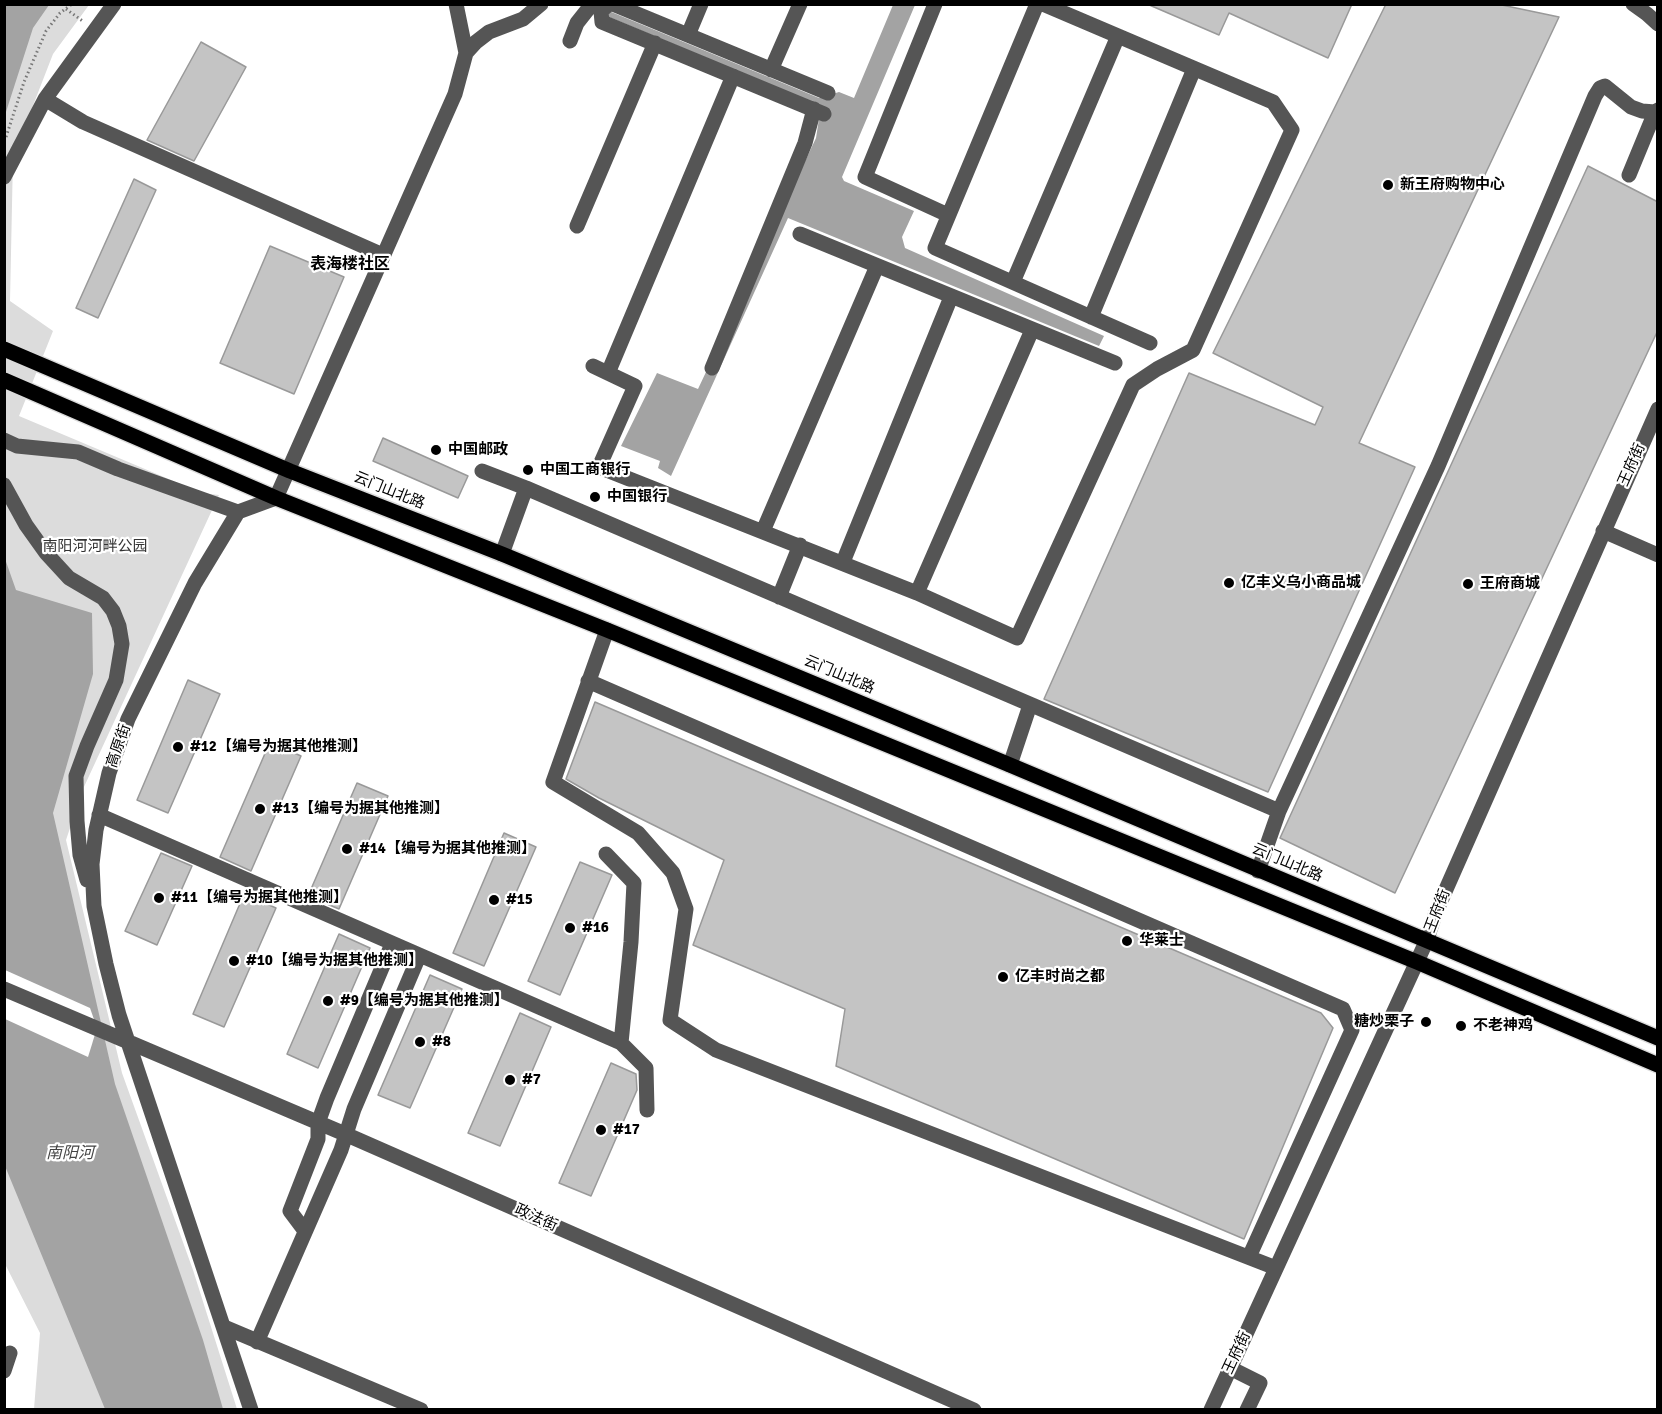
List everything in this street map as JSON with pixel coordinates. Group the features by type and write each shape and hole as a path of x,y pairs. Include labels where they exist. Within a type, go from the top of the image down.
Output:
{"main road":[{"name":"云门山北路","path":"4,349 290,471 502,554 1010,765 1658,1038"},
{"path":"4,380 276,498 607,630 1417,962 1658,1065"}],"street":[{"path":"4,177 45,99 114,4"},
{"path":"4,440 17,446 78,452 136,476 238,512 276,498 290,471 455,94 466,53 456,4"},
{"path":"466,53 489,32 523,19 541,4"},
{"path":"688,35 701,4"},
{"path":"771,70 800,4"},
{"path":"935,4 865,177 948,215"},
{"path":"1037,4 935,248 1150,343"},
{"path":"592,366 635,386 599,467 917,592 1017,638 1133,386 1157,369 1193,350 1293,130 1273,102 1043,4"},
{"path":"1633,4 1658,24"},
{"path":"599,6 688,35 828,93"},
{"path":"570,41 577,23 599,6"},
{"path":"599,6 603,22 819,112 712,368"},
{"path":"1013,282 1118,36"},
{"path":"577,226 655,43"},
{"path":"1091,317 1194,69"},
{"path":"608,373 733,76"},
{"path":"1258,871 1279,811 1438,466 1595,96 1600,88 1605,86 1631,107 1642,111 1656,111 1629,175"},
{"path":"45,99 90,126 383,255"},
{"path":"800,234 1114,363"},
{"path":"763,531 877,266"},
{"path":"843,562 951,297"},
{"path":"917,592 1032,330"},
{"name":"王府街","path":"1211,1410 1426,942 1441,901 1658,409"},
{"path":"482,471 1279,811"},
{"path":"4,485 26,525 46,553 69,578 103,598 119,626 122,644 116,680 76,776 76,821 80,855 94,906"},
{"path":"502,554 526,488"},
{"name":"高原街","path":"238,512 195,583 128,719 109,773 99,815 92,864 94,906 106,964 127,1041 251,1410"},
{"path":"1603,531 1658,555"},
{"path":"779,597 800,545"},
{"path":"607,630 553,782 638,833 673,873 686,909 670,1020 716,1050 1276,1268"},
{"path":"588,681 1343,1009 1352,1030 1249,1257"},
{"path":"1010,765 1030,705"},
{"path":"99,815 621,1043 646,1068 647,1110"},
{"path":"606,854 634,883 621,1043"},
{"path":"305,1231 290,1211 318,1139 318,1123 327,1098 392,944"},
{"path":"257,1342 341,1150 345,1134 419,956"},
{"name":"政法街","path":"4,989 345,1134 974,1410"},
{"path":"224,1327 422,1410"},
{"path":"4,1371 10,1353"},
{"path":"1230,1368 1260,1383 1247,1410"}],"path":[{"path":"4,140 24,82 46,31 60,13 72,4"},
{"path":"66,9 96,30"}],"green space":[{"name":"南阳河河畔公园","path":"5,5 89,5 53,54 13,157 10,301 53,331 19,416 202,493 219,495 83,789 66,840 122,1073 193,1270 237,1409 34,1409 40,1333 5,1264"}],"water":[{"path":"5,4 49,5 33,28 5,115"},
{"path":"893,5 915,5 842,177 844,181 914,211 902,237 905,248 1104,336 1099,346 788,218 671,476 658,468 660,461 621,446 657,373 698,389 816,138 821,106 609,17 609,11 819,98 839,92 854,98"},
{"name":"南阳河","path":"4,556 16,590 92,613 93,674 53,813 115,1084 203,1340 223,1409 105,1409 5,1166"}],"pier":[{"path":"5,970 90,1008 97,1028 88,1057 5,1019"}],"building":[{"path":"1147,4 1352,4 1328,58 1229,13 1219,35"},
{"path":"1386,4 1497,4 1559,17 1359,443 1415,467 1268,792 1044,699 1189,373 1315,425 1323,407 1213,353"},
{"path":"201,42 246,67 194,161 147,140"},
{"name":"王府商城","path":"1588,166 1658,202 1658,330 1395,893 1280,838"},
{"path":"134,179 156,190 98,318 76,308"},
{"path":"270,246 344,277 294,394 220,363"},
{"path":"383,438 468,476 458,498 373,461"},
{"name":"#12【编号为据其他推测】","path":"188,680 220,694 168,813 137,800"},
{"name":"亿丰时尚之都","path":"595,702 1321,1013 1333,1028 1244,1239 836,1066 845,1009 693,945 724,860 599,798 566,779"},
{"name":"#13【编号为据其他推测】","path":"270,742 301,756 251,871 220,857"},
{"name":"#14【编号为据其他推测】","path":"357,783 388,796 339,909 308,896"},
{"name":"#15","path":"504,833 536,847 484,966 453,953"},
{"name":"#11【编号为据其他推测】","path":"161,853 192,866 157,945 125,931"},
{"name":"#16","path":"580,862 612,875 560,995 528,981"},
{"name":"#10【编号为据其他推测】","path":"244,894 276,908 224,1027 193,1014"},
{"name":"#9【编号为据其他推测】","path":"339,934 370,948 318,1068 287,1054"},
{"name":"#8","path":"430,975 462,989 410,1108 378,1095"},
{"name":"#7","path":"520,1013 551,1027 500,1146 468,1133"},
{"name":"#17","path":"611,1063 636,1074 637,1090 591,1196 559,1183"}],"place":[{"name":"新王府购物中心","path":"1388,185"},
{"name":"中国邮政","path":"436,450"},
{"name":"中国工商银行","path":"528,470"},
{"name":"中国银行","path":"595,497"},
{"name":"亿丰义乌小商品城","path":"1229,583"},
{"name":"王府商城","path":"1468,584"},
{"name":"#12【编号为据其他推测】","path":"178,747"},
{"name":"#13【编号为据其他推测】","path":"260,809"},
{"name":"#14【编号为据其他推测】","path":"347,849"},
{"name":"#11【编号为据其他推测】","path":"159,898"},
{"name":"#15","path":"494,900"},
{"name":"#16","path":"570,928"},
{"name":"华莱士","path":"1127,941"},
{"name":"#10【编号为据其他推测】","path":"234,961"},
{"name":"亿丰时尚之都","path":"1003,977"},
{"name":"#9【编号为据其他推测】","path":"328,1001"},
{"name":"糖炒栗子","path":"1426,1022"},
{"name":"不老神鸡","path":"1461,1026"},
{"name":"#8","path":"420,1042"},
{"name":"#7","path":"510,1080"},
{"name":"#17","path":"601,1130"}],"district":[{"name":"表海楼社区","path":"350,265"}]}
